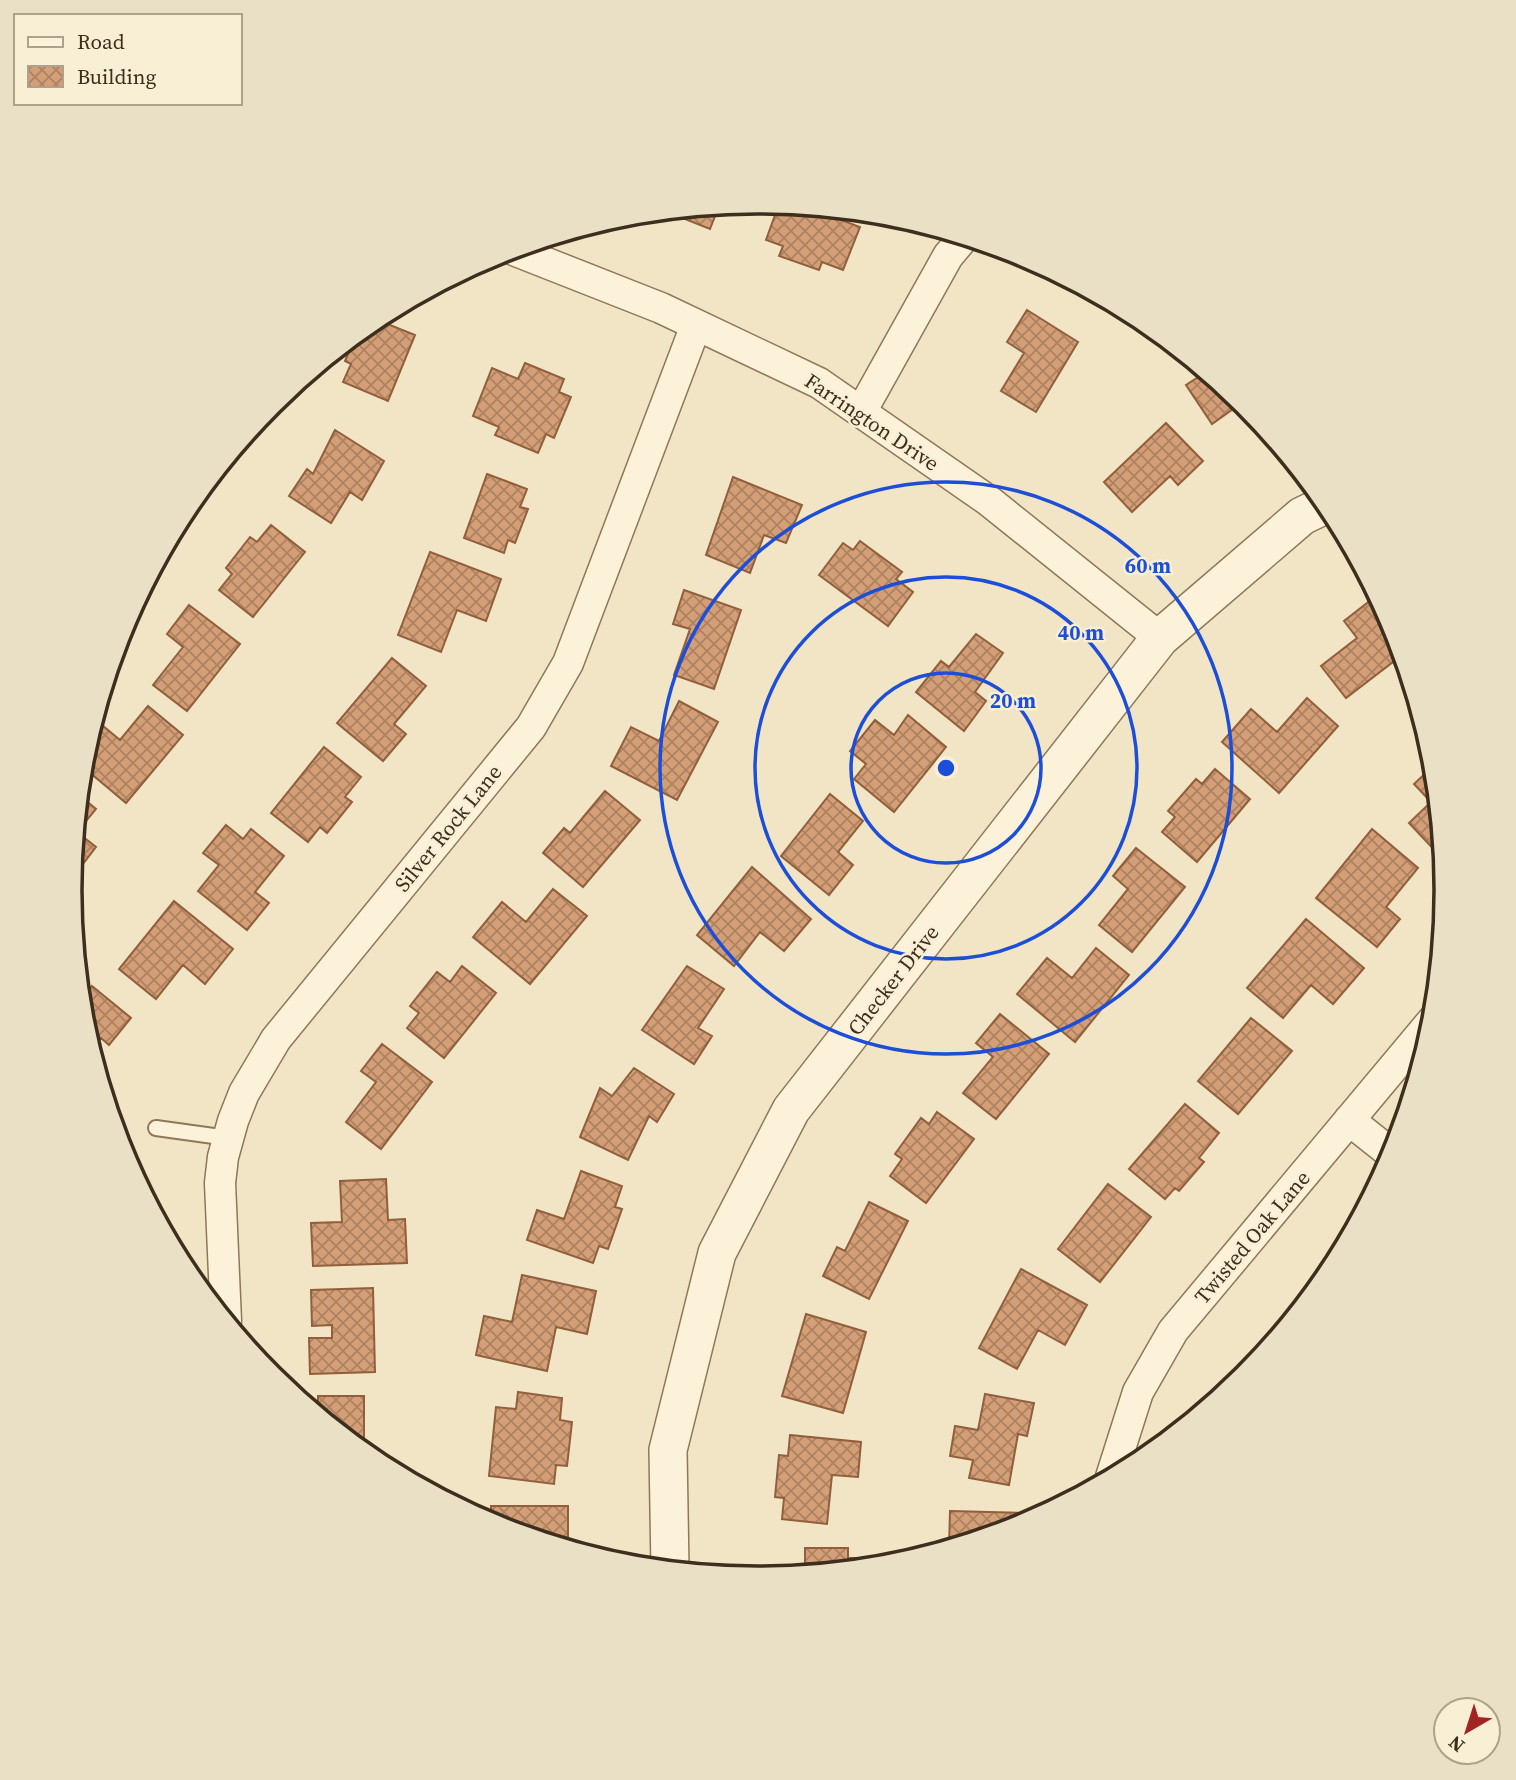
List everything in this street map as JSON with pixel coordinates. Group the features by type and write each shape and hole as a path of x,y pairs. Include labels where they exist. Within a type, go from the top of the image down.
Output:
{"street":[{"path":"861,412 948,256 958,245"},
{"name":"Farrington Drive","path":"526,256 661,308 819,383 989,501 1160,638"},
{"name":"Silver Rock Lane","path":"225,1305 220,1183 228,1138 244,1093 276,1039 531,727 568,663 696,325"},
{"name":"Checker Drive","path":"670,1560 668,1450 717,1253 791,1110 1160,638 1302,516 1316,509"},
{"name":"Twisted Oak Lane","path":"1116,1463 1138,1392 1173,1331 1417,1039"},
{"path":"1349,1120 1383,1147"}],"lane":[{"path":"156,1128 228,1138"}],"building":[{"path":"775,215 840,219 860,227 843,270 822,262 819,270 779,256 783,246 766,240"},
{"path":"715,216 710,229 684,219"},
{"path":"1027,310 1078,342 1036,412 1001,391 1024,353 1007,342"},
{"path":"389,324 415,335 388,401 343,382 351,364 345,361 348,353"},
{"path":"525,363 564,379 559,392 571,397 554,438 546,434 538,453 495,435 499,427 473,416 492,368 518,379"},
{"path":"1198,377 1233,409 1212,424 1186,385"},
{"path":"1166,423 1203,461 1178,485 1170,476 1132,512 1104,482"},
{"path":"335,430 384,461 362,500 350,492 331,523 289,496 307,469 313,474"},
{"path":"487,474 527,489 520,507 528,509 515,543 508,540 504,553 464,538"},
{"path":"733,477 802,505 786,543 764,535 750,573 706,555"},
{"path":"271,525 305,552 253,617 219,590 232,574 226,568 250,537 257,542"},
{"path":"860,541 902,572 896,579 913,592 888,626 819,575 843,543 853,550"},
{"path":"430,552 501,579 486,621 457,610 441,652 398,635"},
{"path":"684,590 741,610 714,689 674,675 690,629 673,624"},
{"path":"1369,602 1394,661 1346,698 1321,666 1357,638 1344,621"},
{"path":"189,605 240,644 187,711 153,685 183,647 167,634"},
{"path":"976,634 1003,653 975,692 986,701 964,731 916,692 941,661 949,667"},
{"path":"392,658 426,686 394,724 406,734 383,761 337,723"},
{"path":"1307,698 1338,726 1279,793 1222,742 1251,709 1277,732"},
{"path":"679,701 718,722 677,800 611,766 631,727 659,741"},
{"path":"148,706 183,735 126,803 92,775 103,726 120,740"},
{"path":"908,715 946,747 894,812 854,779 866,764 850,751 875,720 894,735"},
{"path":"324,747 361,777 345,797 352,802 327,833 320,827 308,842 271,813"},
{"path":"1215,769 1250,799 1197,862 1162,832 1175,817 1168,811 1196,779 1202,784"},
{"path":"1424,775 1427,798 1414,784"},
{"path":"605,791 640,820 583,887 543,853 564,828 570,833"},
{"path":"830,794 863,821 838,852 853,865 829,895 781,856"},
{"path":"88,802 96,809 86,821"},
{"path":"1428,805 1432,848 1409,823"},
{"path":"226,825 243,839 251,829 284,856 255,892 269,903 247,930 198,891 219,865 203,853"},
{"path":"1372,829 1418,868 1386,907 1400,919 1377,947 1316,898"},
{"path":"85,838 96,847 83,864"},
{"path":"1136,848 1185,887 1132,952 1099,925 1128,889 1113,876"},
{"path":"752,867 811,919 784,951 760,932 734,966 697,935"},
{"path":"553,889 587,916 530,984 473,937 502,902 526,922"},
{"path":"174,901 233,949 205,984 183,965 156,999 119,969"},
{"path":"1306,919 1364,968 1333,1004 1311,985 1283,1018 1247,988"},
{"path":"1096,948 1129,975 1075,1042 1017,994 1047,958 1072,978"},
{"path":"462,966 496,993 444,1058 407,1028 419,1013 410,1006 437,972 450,982"},
{"path":"687,966 724,989 698,1028 712,1036 694,1064 642,1030"},
{"path":"92,986 131,1018 109,1045 101,1038 99,1040 90,989"},
{"path":"1000,1014 1049,1054 996,1119 963,1093 993,1057 976,1043"},
{"path":"1251,1018 1292,1051 1238,1114 1198,1081"},
{"path":"382,1044 432,1082 381,1149 346,1122 376,1082 361,1071"},
{"path":"634,1068 674,1094 657,1122 649,1116 628,1160 580,1137 600,1088 612,1096"},
{"path":"1185,1104 1219,1133 1199,1158 1204,1162 1179,1191 1175,1188 1165,1199 1129,1169"},
{"path":"937,1112 974,1139 926,1203 890,1176 902,1159 895,1154 921,1118 929,1124"},
{"path":"581,1171 622,1186 615,1207 622,1209 608,1249 599,1246 593,1263 527,1240 537,1210 564,1219"},
{"path":"386,1179 388,1220 405,1219 407,1263 313,1266 311,1223 342,1222 340,1181"},
{"path":"1108,1184 1151,1217 1100,1282 1058,1249"},
{"path":"869,1202 908,1221 869,1299 823,1276 837,1247 845,1251"},
{"path":"1021,1269 1087,1305 1065,1345 1038,1330 1017,1369 979,1348"},
{"path":"522,1275 596,1291 587,1334 556,1327 547,1371 476,1355 484,1316 512,1322"},
{"path":"373,1288 375,1372 310,1374 309,1338 332,1338 332,1325 312,1326 311,1290"},
{"path":"806,1314 866,1332 843,1413 782,1396"},
{"path":"518,1392 562,1398 560,1420 572,1422 567,1466 556,1465 554,1484 489,1476 496,1407 516,1409"},
{"path":"985,1394 1034,1403 1027,1436 1018,1434 1009,1485 969,1478 973,1460 950,1456 955,1426 978,1430"},
{"path":"318,1396 364,1396 364,1438 347,1426 318,1403"},
{"path":"790,1435 861,1442 858,1477 832,1475 827,1524 782,1519 784,1498 775,1497 779,1455 788,1456"},
{"path":"491,1506 568,1506 568,1538 541,1530 491,1510"},
{"path":"950,1511 1019,1513 975,1530 949,1538"},
{"path":"805,1548 848,1548 848,1558 859,1558 846,1560 805,1564"}]}
